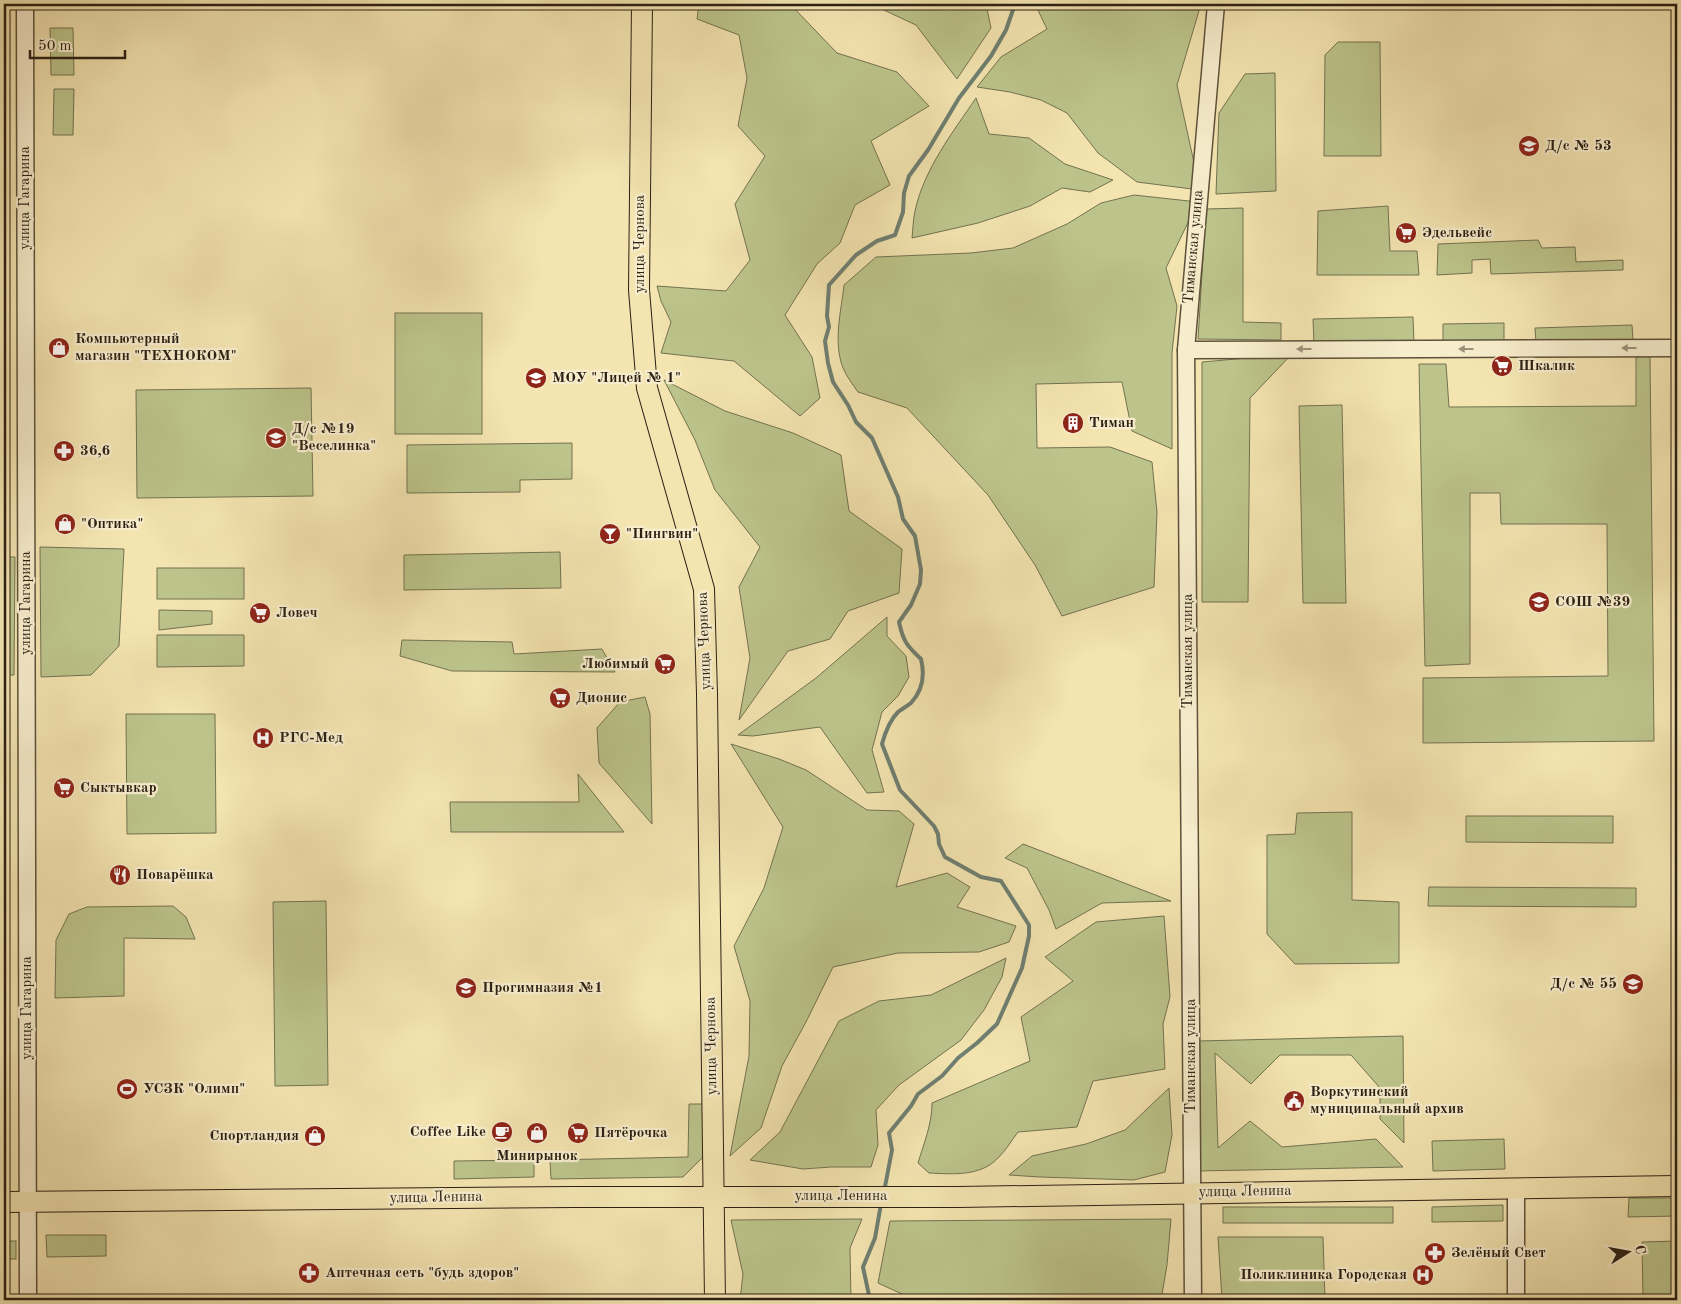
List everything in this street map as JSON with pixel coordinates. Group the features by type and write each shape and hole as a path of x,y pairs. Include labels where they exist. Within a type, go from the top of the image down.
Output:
{"main road":[{"name":"улица Чернова","path":"642,4 639,290 647,388 704,589 715,1300"},
{"name":"улица Ленина","path":"4,1202 714,1196 959,1197 1677,1186"}],"street":[{"name":"улица Гагарина","path":"25,4 28,1300"},
{"name":"Тиманская улица","path":"1193,1300 1186,350 1216,4"},
{"path":"1186,350 1677,348"},
{"path":"1516,1188 1516,1300"}],"green space":[{"path":"699,4 790,4 837,53 897,72 929,106 871,141 890,185 855,205 840,243 817,264 785,315 812,357 820,398 800,416 734,361 661,353 671,322 661,301 657,286 726,291 750,260 735,204 765,156 738,126 747,78 739,35 697,19"},
{"path":"871,4 986,4 991,28 957,79 916,25"},
{"path":"1035,4 1201,4 1177,85 1200,190 1137,182 1098,153 1067,113 1041,100 1010,92 977,87 1001,57 1047,29"},
{"path":"50,28 73,28 74,75 51,75"},
{"path":"1338,42 1380,42 1381,156 1324,156 1325,55"},
{"path":"1275,73 1276,191 1216,194 1219,113 1245,74"},
{"path":"54,89 74,89 73,135 53,135"},
{"path":"976,98 989,134 1029,138 1065,164 1113,180 1090,192 1062,188 1030,206 978,223 912,238 915,211 925,180 940,152"},
{"path":"1134,195 1198,202 1166,268 1177,306 1172,353 1172,449 1132,431 1122,382 1036,384 1037,448 1110,447 1152,462 1157,512 1154,587 1062,616 1035,565 988,495 907,408 858,392 850,381 840,358 838,337 844,285 876,257 971,253 1013,248 1067,224 1101,203"},
{"path":"1388,206 1390,251 1417,251 1419,275 1317,275 1318,211"},
{"path":"1243,208 1243,322 1281,323 1281,340 1198,339 1206,209"},
{"path":"1538,240 1542,248 1575,247 1576,262 1623,260 1623,270 1491,274 1490,259 1472,260 1472,273 1437,275 1438,244"},
{"path":"395,313 482,313 482,434 395,434"},
{"path":"1413,317 1414,342 1314,344 1313,319"},
{"path":"1504,323 1504,344 1443,345 1443,324"},
{"path":"1632,325 1633,340 1536,343 1535,328"},
{"path":"1292,354 1250,398 1248,602 1202,602 1202,362"},
{"path":"1650,356 1654,741 1423,743 1423,678 1608,676 1607,524 1501,524 1500,493 1470,493 1470,664 1425,666 1419,364 1446,364 1449,407 1636,406 1636,357"},
{"path":"664,380 725,411 793,433 841,455 849,511 902,549 899,593 848,611 830,639 788,651 739,720 750,658 739,587 760,547 715,490 695,440"},
{"path":"311,388 313,496 137,498 136,390"},
{"path":"1342,405 1346,603 1303,603 1299,406"},
{"path":"572,443 572,479 520,480 520,492 407,493 407,445"},
{"path":"40,547 124,549 119,646 91,675 41,677"},
{"path":"560,552 561,588 404,590 404,555"},
{"path":"4,557 15,557 14,675 4,675"},
{"path":"157,568 244,568 244,599 157,599"},
{"path":"159,610 212,611 212,624 159,630"},
{"path":"887,617 887,636 906,656 909,677 898,696 882,712 872,750 884,792 867,793 820,727 753,736 738,735 816,678"},
{"path":"157,635 244,635 244,666 157,667"},
{"path":"402,640 512,642 514,654 602,649 615,672 452,671 400,656"},
{"path":"645,697 650,714 652,824 599,763 597,728 620,702"},
{"path":"126,714 215,714 216,833 127,834"},
{"path":"731,744 779,759 806,770 867,810 899,811 914,824 896,887 947,873 970,887 957,907 1016,926 1009,942 979,952 898,953 833,967 782,1066 761,1128 730,1156 749,1056 750,1001 734,946 764,888 783,827"},
{"path":"578,774 624,832 451,832 450,802 579,802"},
{"path":"1352,812 1352,900 1399,902 1399,963 1295,964 1267,934 1267,835 1295,834 1297,813"},
{"path":"1466,816 1613,816 1613,843 1466,842"},
{"path":"1023,844 1171,901 1102,903 1056,929 1049,910 1027,868 1005,858"},
{"path":"1429,887 1636,888 1636,907 1428,906"},
{"path":"326,901 328,1085 275,1086 273,902"},
{"path":"173,906 186,917 195,939 124,938 124,996 55,998 56,940 69,914 87,907"},
{"path":"1164,916 1170,997 1163,1024 1165,1069 1093,1081 1077,1127 1018,1132 999,1157 984,1168 966,1173 929,1173 918,1163 929,1126 932,1103 1030,1061 1021,1017 1073,981 1045,957 1096,922"},
{"path":"1006,958 1002,977 984,1010 961,1040 899,1085 876,1110 878,1145 871,1167 803,1169 750,1160 780,1132 839,1021 879,1001 931,995"},
{"path":"1403,1036 1404,1143 1380,1119 1380,1088 1351,1055 1280,1055 1251,1084 1215,1053 1218,1148 1250,1121 1282,1147 1376,1139 1403,1167 1197,1171 1198,1041"},
{"path":"1169,1088 1172,1135 1165,1172 1134,1180 1009,1175 1032,1156 1086,1144 1125,1130"},
{"path":"689,1104 705,1104 703,1157 683,1177 551,1179 550,1160 688,1157"},
{"path":"1504,1139 1505,1169 1433,1171 1432,1141"},
{"path":"534,1160 534,1177 454,1179 454,1161"},
{"path":"1629,1198 1677,1198 1677,1216 1628,1217"},
{"path":"1503,1205 1503,1221 1432,1222 1432,1207"},
{"path":"1223,1207 1393,1207 1393,1223 1223,1223"},
{"path":"862,1219 850,1248 851,1300 740,1300 743,1274 731,1220"},
{"path":"1171,1219 1167,1265 1161,1300 915,1300 878,1283 890,1221"},
{"path":"46,1235 106,1235 106,1256 47,1257"},
{"path":"1218,1237 1323,1237 1325,1300 1222,1300"},
{"path":"4,1241 16,1241 16,1259 4,1259"},
{"path":"1677,1241 1677,1300 1643,1300 1642,1242"}],"waterway":[{"path":"884,1192 892,1150 889,1133 911,1106 918,1094 942,1076 958,1058 997,1024 1022,968 1029,936 1029,925 1001,881 981,877 945,857 934,826 900,790 882,744 886,731 893,719 898,712 915,698 922,682 921,659 906,643 899,622 911,605 920,584 921,570 915,536 903,519 898,497 872,438 856,422 848,405 833,382 825,341 829,327 827,316 829,285 856,255 877,241 895,235 903,212 904,193 909,176 928,150 959,98 991,56 1006,30 1015,4"},
{"path":"870,1300 863,1267 875,1238 881,1204"}],"place":[{"name":"Д/с № 53","path":"1529,146"},
{"name":"Эдельвейс","path":"1406,233"},
{"name":"Компьютерный магазин \"ТЕХНОКОМ\"","path":"59,348"},
{"name":"Шкалик","path":"1502,366"},
{"name":"МОУ \"Лицей № 1\"","path":"536,378"},
{"name":"Тиман","path":"1073,423"},
{"name":"Д/с №19 \"Веселинка\"","path":"276,438"},
{"name":"36,6","path":"64,451"},
{"name":"\"Оптика\"","path":"65,524"},
{"name":"\"Пингвин\"","path":"610,534"},
{"name":"СОШ №39","path":"1539,602"},
{"name":"Ловеч","path":"260,613"},
{"name":"Любимый","path":"665,664"},
{"name":"Дионис","path":"560,698"},
{"name":"РГС-Мед","path":"263,738"},
{"name":"Сыктывкар","path":"64,788"},
{"name":"Поварёшка","path":"120,875"},
{"name":"Д/с № 55","path":"1633,984"},
{"name":"Прогимназия №1","path":"466,988"},
{"name":"УСЗК \"Олимп\"","path":"127,1089"},
{"name":"Воркутинский муниципальный архив","path":"1294,1101"},
{"name":"Coffee Like","path":"502,1132"},
{"name":"Минирынок","path":"537,1133"},
{"name":"Пятёрочка","path":"578,1133"},
{"name":"Спортландия","path":"315,1136"},
{"name":"Зелёный Свет","path":"1435,1253"},
{"name":"Аптечная сеть \"будь здоров\"","path":"309,1273"},
{"name":"Поликлиника Городская","path":"1423,1275"}]}
